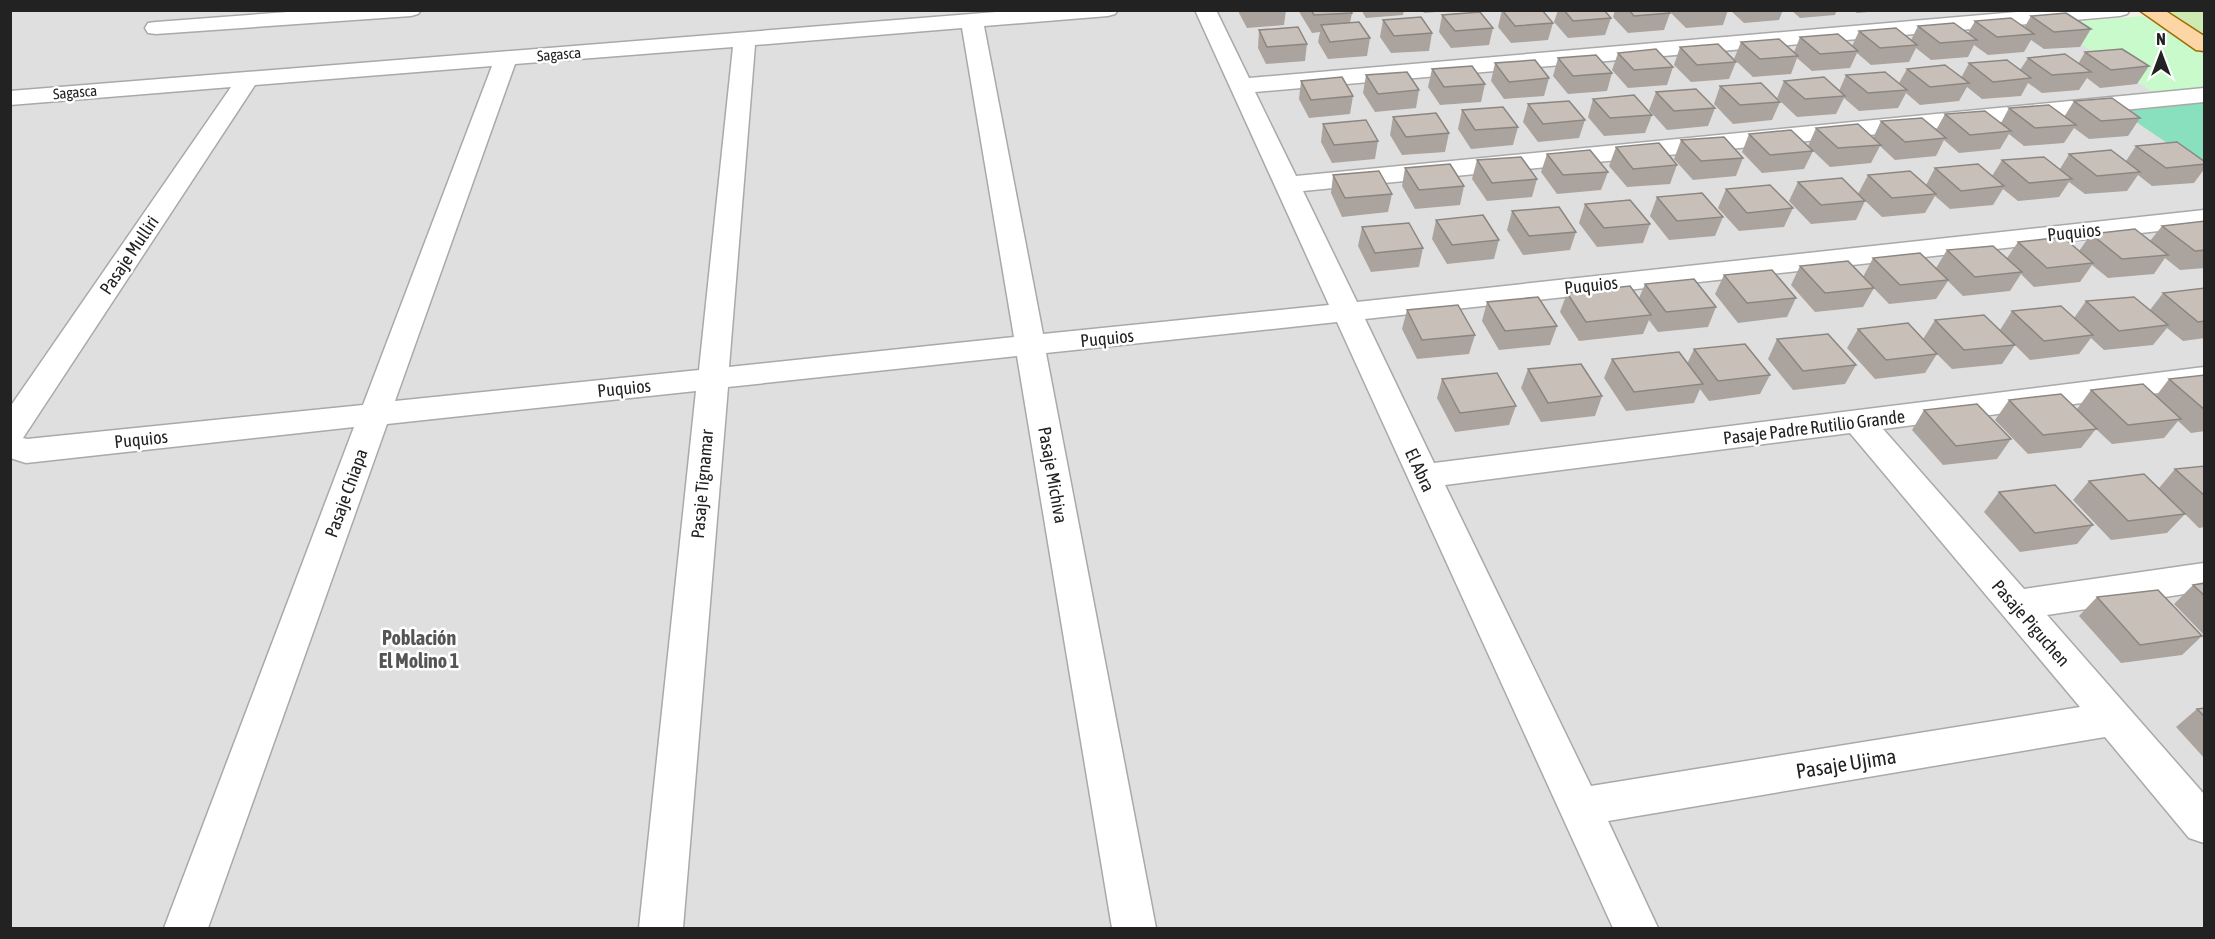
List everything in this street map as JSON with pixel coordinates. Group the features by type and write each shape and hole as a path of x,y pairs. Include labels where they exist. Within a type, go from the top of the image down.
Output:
{"main road":[{"path":"2149,10 2205,45"}],"street":[{"path":"156,28 219,17 411,10"},
{"name":"Sagasca","path":"10,98 1108,10"},
{"name":"El Abra","path":"1206,10 1636,928"},
{"path":"1241,86 2120,10"},
{"name":"Pasaje Michiva","path":"972,21 1134,928"},
{"name":"Pasaje Tignamar","path":"661,928 745,39"},
{"name":"Pasaje Chiapa","path":"186,928 506,58"},
{"name":"Pasaje Mulliri","path":"10,432 248,79"},
{"path":"1287,185 2205,95"},
{"name":"Puquios","path":"11,446 26,451 1347,312 2205,218"},
{"name":"Pasaje Padre Rutilio Grande","path":"1424,476 2205,377"},
{"name":"Pasaje Piguchen","path":"1858,421 2205,824"},
{"path":"2017,605 2205,577"},
{"name":"Pasaje Ujima","path":"1578,807 2114,719"}],"shaded area":[{"path":"10,11 2034,11 2204,127 2204,928 11,928"}],"green space":[{"path":"2162,11 2204,11 2204,37"},
{"path":"2143,16 2204,54 2204,87 2153,92 2051,24"},
{"path":"2202,102 2204,104 2204,168 2120,111"}],"building":[{"path":"1311,10 1350,10 1352,13 1314,15"},
{"path":"1502,10 1542,10 1553,23 1515,26"},
{"path":"1564,10 1604,10 1611,18 1573,21"},
{"path":"1629,10 1668,10 1670,13 1634,16"},
{"path":"1480,12 1493,28 1455,31 1442,15"},
{"path":"2066,13 2091,29 2054,32 2031,16"},
{"path":"1421,17 1432,33 1394,36 1383,20"},
{"path":"2011,18 2034,34 1997,37 1975,21"},
{"path":"1359,22 1370,38 1330,42 1321,25"},
{"path":"1954,23 1977,40 1940,43 1918,26"},
{"path":"1298,27 1307,44 1267,47 1259,30"},
{"path":"1896,28 1917,45 1880,48 1859,31"},
{"path":"1838,34 1858,51 1820,54 1800,37"},
{"path":"1779,39 1798,56 1760,59 1741,42"},
{"path":"1718,44 1736,62 1697,65 1680,47"},
{"path":"1656,49 1673,67 1634,70 1618,53"},
{"path":"2122,49 2149,66 2111,70 2085,52"},
{"path":"2065,54 2091,72 2052,75 2028,58"},
{"path":"1596,55 1612,73 1573,76 1558,58"},
{"path":"1535,60 1549,78 1509,82 1495,63"},
{"path":"2007,60 2031,78 1993,82 1969,63"},
{"path":"1945,65 1969,83 1930,87 1907,69"},
{"path":"1472,66 1485,84 1444,87 1432,69"},
{"path":"1407,72 1419,90 1378,94 1366,75"},
{"path":"1885,72 1907,90 1868,93 1846,75"},
{"path":"1342,77 1353,96 1311,100 1301,81"},
{"path":"1824,77 1845,96 1805,99 1784,81"},
{"path":"1761,83 1780,102 1740,105 1720,86"},
{"path":"1696,89 1715,108 1674,111 1656,92"},
{"path":"1634,95 1652,115 1610,118 1593,99"},
{"path":"2112,98 2140,118 2101,121 2074,101"},
{"path":"1569,101 1585,120 1543,124 1528,104"},
{"path":"2049,105 2076,125 2035,128 2009,108"},
{"path":"1503,107 1518,127 1475,130 1462,110"},
{"path":"1985,111 2011,131 1970,135 1945,114"},
{"path":"1436,113 1449,133 1406,137 1393,117"},
{"path":"1922,118 1946,138 1905,142 1881,121"},
{"path":"1366,120 1378,141 1334,145 1323,124"},
{"path":"1858,124 1881,145 1838,148 1816,128"},
{"path":"1791,130 1813,151 1770,155 1749,134"},
{"path":"1724,137 1743,158 1701,161 1681,140"},
{"path":"2177,142 2205,164 2166,168 2136,146"},
{"path":"1659,143 1677,165 1633,169 1616,147"},
{"path":"1590,150 1608,172 1563,175 1547,154"},
{"path":"2111,150 2140,172 2097,176 2069,154"},
{"path":"1521,157 1537,179 1492,183 1477,160"},
{"path":"2044,157 2072,179 2029,183 2002,160"},
{"path":"1450,164 1464,186 1419,190 1405,168"},
{"path":"1978,164 2004,186 1961,191 1935,168"},
{"path":"1379,171 1392,194 1345,198 1333,175"},
{"path":"1910,171 1936,194 1892,198 1868,175"},
{"path":"1842,178 1865,201 1821,205 1798,182"},
{"path":"1770,185 1793,208 1747,213 1726,189"},
{"path":"1702,193 1723,217 1677,221 1657,197"},
{"path":"1630,200 1650,224 1604,228 1585,204"},
{"path":"1559,207 1576,232 1529,236 1512,211"},
{"path":"1483,215 1499,240 1452,245 1436,220"},
{"path":"2205,221 2205,250 2195,251 2162,226"},
{"path":"1409,223 1423,248 1375,253 1362,227"},
{"path":"2135,229 2168,255 2122,259 2091,234"},
{"path":"2063,237 2093,263 2047,268 2018,242"},
{"path":"1993,246 2022,272 1975,277 1947,250"},
{"path":"1920,253 1948,280 1900,285 1873,258"},
{"path":"1848,261 1874,288 1825,293 1800,266"},
{"path":"1772,270 1796,298 1747,303 1724,275"},
{"path":"1694,279 1716,307 1666,312 1645,284"},
{"path":"1630,286 1651,315 1586,322 1567,293"},
{"path":"2205,288 2205,321 2198,322 2163,293"},
{"path":"1538,297 1557,326 1505,331 1487,302"},
{"path":"2134,297 2168,325 2119,331 2086,301"},
{"path":"1458,305 1475,335 1422,340 1407,310"},
{"path":"2061,306 2093,335 2044,341 2012,311"},
{"path":"1984,315 2015,345 1964,350 1935,320"},
{"path":"1908,323 1937,354 1886,360 1858,329"},
{"path":"1828,334 1856,365 1803,371 1777,339"},
{"path":"1745,344 1770,375 1718,381 1694,349"},
{"path":"1679,352 1703,384 1634,392 1612,359"},
{"path":"1581,364 1602,396 1548,403 1528,369"},
{"path":"1497,373 1516,406 1460,413 1442,379"},
{"path":"2205,375 2205,410 2169,379"},
{"path":"2143,384 2181,419 2128,425 2091,390"},
{"path":"2061,394 2097,429 2043,435 2009,400"},
{"path":"1977,404 2011,439 1956,446 1924,410"},
{"path":"2205,466 2205,496 2175,469"},
{"path":"2144,474 2185,514 2128,521 2089,481"},
{"path":"2055,485 2093,525 2035,533 1999,492"},
{"path":"2205,583 2205,596 2193,585"},
{"path":"2158,590 2202,636 2140,645 2097,597"},
{"path":"2205,708 2205,717 2197,709"}],"district":[{"name":"Población El Molino 1","path":"419,648"}]}
